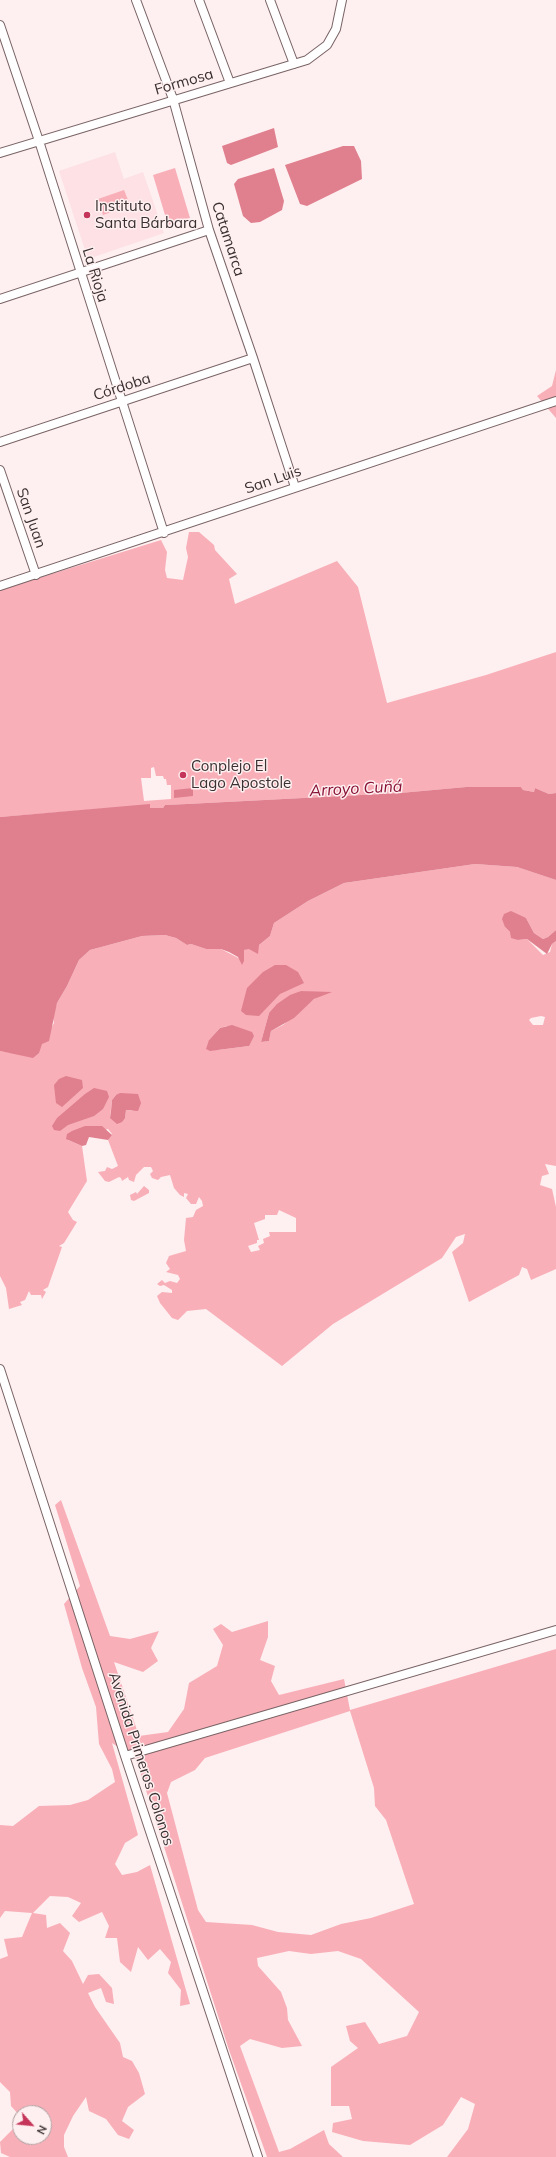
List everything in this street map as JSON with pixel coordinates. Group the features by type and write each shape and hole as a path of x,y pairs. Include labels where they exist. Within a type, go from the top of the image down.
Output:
{"street":[{"name":"Catamarca","path":"136,0 173,99 209,230 295,487"},
{"path":"199,0 230,83"},
{"path":"270,0 294,64"},
{"name":"Formosa","path":"0,153 173,99 294,64 315,56 327,45 336,29 342,0"},
{"name":"La Rioja","path":"0,25 39,140 121,402 164,533"},
{"path":"0,300 209,230"},
{"name":"Córdoba","path":"0,442 253,358"},
{"name":"San Luis","path":"0,586 164,533 295,487 556,401"},
{"name":"San Juan","path":"0,470 36,575"},
{"name":"Avenida Primeros Colonos","path":"0,1369 125,1756 258,2157"},
{"path":"125,1756 556,1630"}],"shaded area":[{"path":"274,128 278,147 231,165 227,163 222,146"},
{"path":"343,146 354,146 361,161 362,179 307,206 300,204 285,165"},
{"path":"115,152 124,179 143,172 164,233 88,259 59,171"},
{"path":"175,168 190,218 168,225 153,175"},
{"path":"274,168 284,201 282,210 260,222 251,223 243,216 234,184 238,179"},
{"path":"124,190 130,205 103,215 98,199"},
{"path":"556,370 556,418 537,396 552,386"},
{"path":"189,532 199,532 214,545 215,550 237,574 229,579 235,604 337,561 358,587 387,703 486,675 556,652 556,793 549,794 535,788 534,792 523,790 521,787 466,787 400,793 165,805 163,808 150,808 149,805 0,817 0,590 161,540 167,552 165,570 167,578 183,580 188,557 186,548","holes":["154,767 156,776 163,776 164,779 166,779 167,785 171,785 171,799 144,801 141,778 151,778 151,768"]},
{"path":"466,787 521,787 523,790 534,792 535,788 549,794 556,793 556,880 517,867 475,864 344,883 308,901 274,923 270,936 259,945 258,954 249,949 244,950 244,961 242,965 238,957 229,952 221,949 206,949 191,944 187,945 176,938 165,935 142,936 90,950 79,960 57,1003 49,1041 42,1044 39,1053 33,1058 0,1051 0,817 150,804 150,808 163,808 165,805 400,793"},
{"path":"193,788 193,796 174,798 174,790"},
{"path":"475,864 517,867 556,880 556,930 548,937 543,939 534,933 526,918 505,927 518,940 527,939 543,955 550,952 552,944 556,941 556,1166 545,1164 549,1174 542,1176 540,1185 552,1189 556,1207 556,1269 531,1280 527,1269 522,1267 519,1275 469,1302 452,1252 463,1243 465,1234 456,1237 442,1258 333,1324 282,1366 206,1309 187,1311 178,1320 172,1318 160,1303 157,1296 162,1292 172,1293 172,1290 164,1285 160,1286 157,1284 162,1280 165,1283 170,1281 177,1283 180,1279 178,1275 166,1272 170,1269 166,1263 169,1256 186,1251 184,1240 186,1218 193,1217 196,1210 203,1206 202,1201 199,1197 196,1204 191,1204 186,1198 188,1194 184,1193 184,1197 174,1188 170,1175 161,1177 158,1180 152,1178 150,1174 153,1171 151,1167 144,1167 136,1175 134,1182 129,1180 128,1177 122,1181 119,1177 109,1182 105,1181 98,1172 105,1171 107,1167 112,1169 118,1166 108,1140 112,1134 108,1129 68,1140 82,1146 87,1181 68,1212 73,1220 77,1222 64,1243 59,1246 62,1247 48,1287 43,1290 46,1292 42,1299 41,1295 31,1295 29,1291 25,1300 20,1302 22,1305 9,1309 6,1288 0,1276 0,1051 12,1053 42,1044 54,1023 53,1016 57,1003 79,960 90,950 142,936 165,935 176,938 187,945 191,944 206,949 221,949 244,961 244,950 259,945 270,936 274,923 308,901 344,883","holes":["301,991 315,993 320,996 314,999 283,1025 271,1031 269,1041 261,1042 269,1013","541,1016 545,1017 543,1025 533,1025 529,1020 531,1018","227,1026 249,1046 218,1050 209,1040 220,1028","116,1095 133,1111 126,1110 125,1118 110,1118 112,1100","279,1210 296,1218 296,1232 269,1232 270,1236 263,1239 264,1243 258,1246 260,1250 251,1252 248,1246 257,1243 257,1240 259,1240 254,1223 265,1219 265,1215 277,1215"]},
{"path":"511,911 526,918 534,933 543,939 548,937 556,930 556,941 552,944 547,954 527,939 518,940 511,938 510,932 505,927 502,919 504,914"},
{"path":"275,965 286,965 298,972 304,983 280,994 259,1016 246,1015 241,1011 247,988 263,972"},
{"path":"301,991 332,992 314,999 294,1018 271,1031 269,1041 261,1042 269,1013 277,1004 290,995"},
{"path":"232,1025 252,1032 254,1036 249,1046 210,1051 206,1049 209,1040 220,1028"},
{"path":"66,1076 82,1080 83,1088 62,1107 56,1103 54,1085 59,1079"},
{"path":"94,1088 107,1091 109,1097 103,1109 94,1116 68,1125 60,1131 54,1130 52,1126 57,1118"},
{"path":"120,1093 138,1094 141,1103 138,1111 126,1110 125,1118 122,1122 117,1124 110,1118 112,1100"},
{"path":"85,1126 102,1126 112,1135 108,1140 89,1137 86,1145 82,1146 66,1139 67,1134"},
{"path":"144,1186 149,1190 149,1193 134,1201 131,1200 130,1195 136,1192 137,1194"},
{"path":"61,1500 110,1636 130,1639 159,1631 151,1648 158,1661 143,1672 114,1662 139,1736 168,1732 184,1709 189,1683 217,1666 223,1645 213,1629 221,1624 232,1632 268,1621 268,1637 260,1660 275,1666 271,1681 279,1695 344,1679 350,1710 556,1649 556,2157 447,2157 468,2129 475,2104 461,2097 443,2125 410,2145 363,2141 332,2132 333,2123 352,2119 349,2106 331,2106 331,2067 358,2048 350,2041 346,2026 365,2022 379,2044 407,2036 419,2012 361,1959 338,1951 311,1954 289,1951 257,1958 258,1966 281,1992 287,2008 288,2020 302,2046 282,2048 250,2039 240,2046 279,2152 290,2149 324,2130 329,2144 343,2157 267,2157 228,2047 136,1759 112,1743 138,1835 125,1843 115,1864 122,1875 137,1872 150,1865 190,2004 180,2006 181,1990 168,1973 171,1962 160,1949 148,1960 138,1947 131,1972 120,1962 117,1938 105,1938 109,1926 102,1912 79,1922 72,1916 81,1903 68,1897 50,1896 33,1913 46,1915 47,1928 60,1923 70,1933 63,1951 72,1961 83,1984 88,1975 99,1974 112,1988 114,2004 106,2002 101,1988 88,1993 95,2007 120,2043 123,2057 132,2061 139,2073 145,2094 128,2107 122,2121 134,2130 129,2139 118,2135 106,2119 89,2111 86,2097 73,2116 64,2135 64,2147 68,2157 10,2157 1,2153 0,2142 12,2130 12,2145 52,2145 52,2105 12,2105 12,2107 10,2092 0,2082 0,1959 8,1956 4,1939 22,1937 32,1913 5,1911 0,1918 0,1825 13,1826 39,1806 70,1805 88,1800 115,1782 112,1769 99,1744 96,1707 82,1668 64,1604 80,1586 55,1505","holes":["350,1711 374,1788 375,1806 386,1820 414,1904 371,1918 341,1924 311,1935 278,1932 252,1925 206,1922 198,1910 167,1793 171,1782 195,1770 205,1758"]}],"place":[{"name":"Instituto Santa Bárbara","path":"87,215"},
{"name":"Conplejo El Lago Apostole","path":"183,775"}],"water label":[{"name":"Arroyo Cuñá","path":"356,789"}]}
